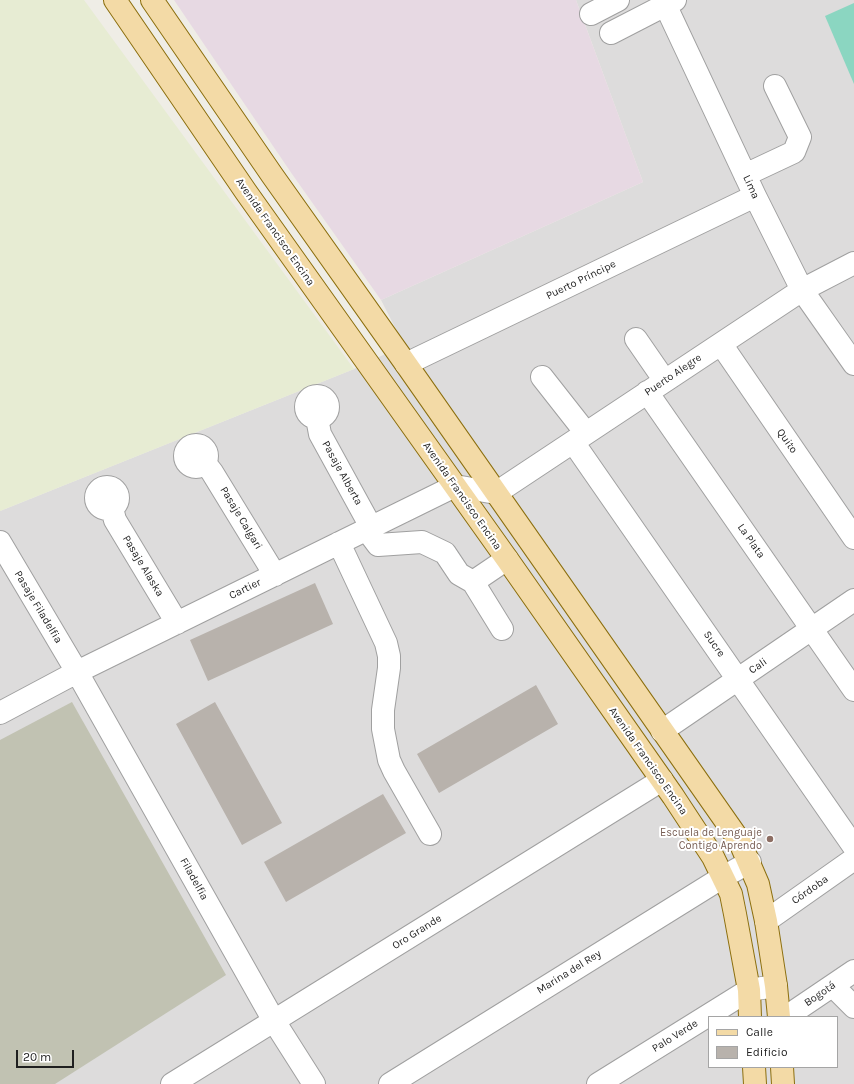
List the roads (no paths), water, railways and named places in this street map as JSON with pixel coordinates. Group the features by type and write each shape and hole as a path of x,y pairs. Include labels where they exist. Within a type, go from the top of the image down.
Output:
{"main road":[{"name":"Avenida Francisco Encina","path":"115,0 246,192 507,559 662,780 713,857 731,894 749,990 750,1016"},
{"path":"152,0 272,175 739,840 750,862 758,884 766,921 779,1016"},
{"path":"246,192 272,175"},
{"path":"754,1068 755,1084"},
{"path":"782,1068 783,1084"}],"street":[{"path":"591,14 618,0"},
{"path":"611,33 668,1"},
{"name":"Lima","path":"668,1 745,175 802,290 854,364"},
{"path":"745,175 794,152 800,137 775,86"},
{"name":"Puerto Príncipe","path":"406,364 755,196"},
{"name":"Puerto Alegre","path":"496,493 802,290 854,263"},
{"name":"La Plata","path":"636,339 656,387 812,629 854,690"},
{"name":"Quito","path":"721,344 854,538"},
{"name":"Sucre","path":"542,377 579,437 738,679 854,847"},
{"name":"Pasaje Alberta","path":"317,418 320,434 371,527 372,537 378,545 422,542 445,553 459,574 473,582"},
{"name":"Pasaje Calgari","path":"205,463 275,575"},
{"path":"455,486 496,493"},
{"name":"Cartier","path":"0,713 77,672 455,486"},
{"name":"Pasaje Alaska","path":"112,508 115,520 177,623"},
{"name":"Pasaje Filadelfia","path":"0,542 77,672"},
{"path":"339,543 386,643 389,656 389,668 383,710 383,729 389,760 430,834"},
{"path":"502,629 473,582 507,559"},
{"name":"Cali","path":"662,731 854,600"},
{"name":"Filadelfia","path":"77,672 274,1021 314,1084"},
{"name":"Oro Grande","path":"172,1084 662,780"},
{"name":"Córdoba","path":"766,921 854,859"},
{"name":"Marina del Rey","path":"390,1084 723,877 750,862"},
{"name":"Bogotá","path":"788,1016 854,972"},
{"name":"Palo Verde","path":"598,1084 749,990 776,986"},
{"path":"833,986 854,1007"}],"place":[{"name":"Escuela de Lenguaje Contigo Aprendo","path":"770,839"}]}
